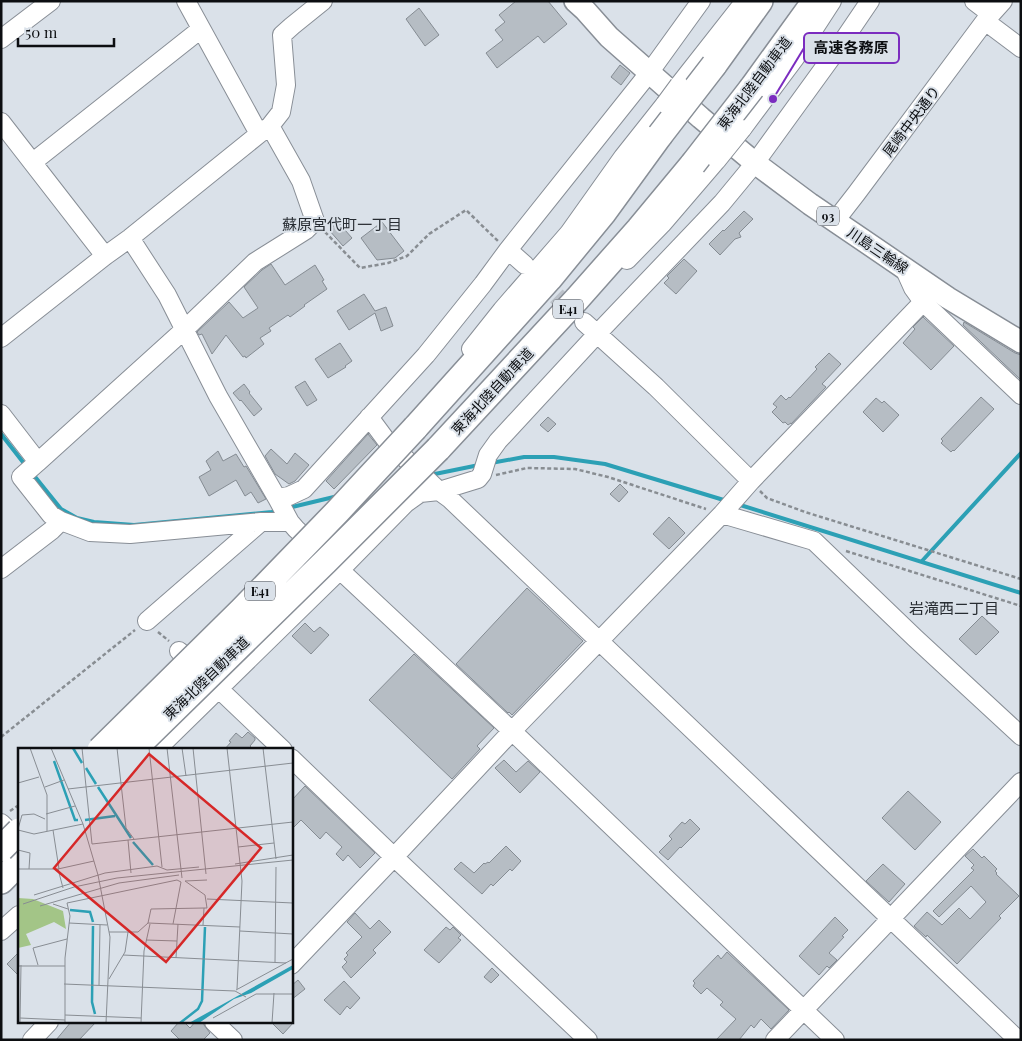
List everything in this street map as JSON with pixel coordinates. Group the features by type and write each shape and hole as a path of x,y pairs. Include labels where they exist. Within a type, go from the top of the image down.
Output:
{"highway":[{"name":"東海北陸自動車道","path":"102,748 241,611 337,512 549,278 604,212 760,1"},
{"name":"東海北陸自動車道","path":"135,748 438,449 705,162 752,88 815,1"},
{"path":"9,822 9,866"}],"main road":[{"name":"93","path":"575,1 609,37 649,73"},
{"name":"川島三輪線","path":"649,73 756,164 835,221 948,298 1021,342"}],"street":[{"path":"1,39 51,1"},
{"path":"186,1 201,29 264,130 301,181 315,221 306,230 255,262 184,330 21,477 51,514 60,521 90,532 130,534 261,522"},
{"path":"1,338 130,238 264,130 281,112 286,86 282,35 323,1"},
{"path":"146,621 261,522 284,511 289,496 304,489 426,354 649,73 701,1"},
{"path":"421,421 454,371 502,310 569,233 623,157 745,1"},
{"path":"705,162 742,129 794,58 832,1"},
{"path":"158,748 406,503 420,493 480,476 488,454 590,328 722,203 756,164 870,1"},
{"path":"974,1 993,12 1021,48"},
{"name":"尾崎中央通り","path":"835,221 993,12"},
{"path":"32,162 201,29"},
{"path":"1,122 105,256"},
{"path":"130,238 167,295 218,396 296,529 835,1040"},
{"path":"508,250 525,265"},
{"path":"904,268 912,288 923,302 1021,395"},
{"path":"292,963 923,302"},
{"path":"590,328 656,387 751,481"},
{"path":"1,414 32,467"},
{"path":"369,416 386,440 419,472 450,498 1018,1040"},
{"path":"728,507 814,541 1021,736"},
{"path":"1,569 52,530 60,521"},
{"path":"179,651 281,748"},
{"path":"292,759 588,1040"},
{"path":"775,1040 1021,782"},
{"path":"9,822 18,838"},
{"path":"1,931 18,915"},
{"path":"32,1040 47,1024"}],"path":[{"path":"315,221 360,268 388,263 407,256 429,234 466,210 508,250"},
{"path":"480,476 527,468 575,470 728,507"},
{"path":"751,481 767,498 805,512 1021,579"},
{"path":"843,550 1021,606"},
{"path":"1,737 146,621 179,651"},
{"path":"9,822 18,806"}],"building":[{"path":"516,1 548,1 567,24 544,43 538,36 497,68 486,53 503,40 495,30 505,22 499,15"},
{"path":"419,8 439,35 425,46 406,19"},
{"path":"620,65 630,73 621,85 611,77"},
{"path":"744,211 753,219 739,233 741,237 735,239 720,255 709,244"},
{"path":"338,222 352,238 343,246 329,230"},
{"path":"382,222 404,251 395,258 377,260 361,238"},
{"path":"684,259 697,271 676,294 664,283 669,278 667,276"},
{"path":"271,264 285,285 315,265 327,289 290,317 288,315 269,328 271,331 260,338 264,344 246,358 245,356 243,357 226,335 212,354 202,334 199,335 197,332 229,302 243,318 258,308 244,287"},
{"path":"364,294 375,311 386,307 393,326 381,331 375,313 349,330 337,311"},
{"path":"923,317 954,346 931,370 903,343 915,329 913,327"},
{"path":"964,322 1021,355 1021,380 963,325"},
{"path":"340,343 352,361 328,378 315,359"},
{"path":"829,353 841,364 822,384 826,387 791,424 783,423 772,412 777,407 773,404 781,395 786,400 790,398"},
{"path":"305,381 317,400 307,406 295,387"},
{"path":"244,384 262,409 254,416 233,393"},
{"path":"981,397 994,409 951,452 941,443 943,441 941,439"},
{"path":"876,398 882,403 884,401 899,415 883,432 863,412"},
{"path":"548,417 556,424 548,432 540,425"},
{"path":"368,434 377,445 334,489 326,481"},
{"path":"271,449 287,464 295,453 309,465 295,481 289,484 275,474 265,456"},
{"path":"218,451 223,461 236,454 244,467 246,466 266,499 258,503 251,492 245,496 236,480 209,496 199,477 211,470 206,461"},
{"path":"620,484 628,492 619,502 610,494"},
{"path":"669,517 685,533 669,549 653,534"},
{"path":"527,588 583,641 512,715 456,664"},
{"path":"982,616 999,632 976,655 959,639"},
{"path":"305,623 314,632 320,627 329,635 311,654 292,636"},
{"path":"414,654 494,728 477,746 480,749 452,779 369,700"},
{"path":"248,732 255,738 250,746 252,748 226,748 236,733 242,738"},
{"path":"504,760 516,772 528,761 540,772 520,793 495,768"},
{"path":"305,786 375,853 360,868 348,855 343,861 336,854 342,847 326,832 320,839 301,820 292,829 292,800"},
{"path":"908,791 941,822 915,850 882,818"},
{"path":"690,819 700,829 668,860 659,852 672,839 669,836 682,822 685,824"},
{"path":"506,846 521,861 493,886 491,884 482,894 454,869 461,862 474,873 484,863 489,863"},
{"path":"973,849 982,858 984,856 997,869 995,871 996,874 1019,896 999,916 1001,918 957,964 927,935 926,937 914,926 927,912 942,925 959,908 970,919 986,902 971,886 939,917 933,911 974,870 971,868 974,865 965,856"},
{"path":"883,864 905,884 889,902 866,881"},
{"path":"355,913 370,929 379,920 391,932 373,950 376,953 351,978 342,967 347,962 344,959 348,955 346,953 362,937 347,922"},
{"path":"835,917 848,930 829,953 837,960 829,968 827,966 819,975 799,956"},
{"path":"446,927 450,930 453,927 461,935 458,938 461,940 439,963 424,950"},
{"path":"727,952 789,1010 771,1029 761,1019 754,1028 751,1025 739,1040 716,1040 736,1019 720,1005 723,1002 707,988 701,994 693,986 695,983 693,981 718,955 721,959"},
{"path":"18,953 18,975 7,964"},
{"path":"492,968 499,975 491,983 484,977"},
{"path":"298,980 305,989 292,999 292,985"},
{"path":"344,981 360,998 350,1009 347,1006 340,1015 324,1000"},
{"path":"294,1022 283,1034 273,1024 292,1024"},
{"path":"69,1024 94,1024 79,1040 56,1040"},
{"path":"177,1024 186,1024 190,1028 193,1024 204,1024 210,1033 203,1040 180,1040 171,1031"}],"waterway":[{"path":"1,434 26,466"},
{"path":"922,561 1021,453"},
{"path":"491,463 524,457 554,457 605,464 727,501"},
{"path":"430,475 479,465"},
{"path":"32,473 61,509 77,518 94,522 134,525 279,510"},
{"path":"288,508 338,496"},
{"path":"737,504 1021,593"}],"tunnel":[{"path":"537,277 576,315"}],"place":[{"name":"高速各務原","path":"773,99"}],"district":[{"name":"蘇原宮代町一丁目","path":"342,224"},
{"name":"岩滝西二丁目","path":"954,608"}]}
